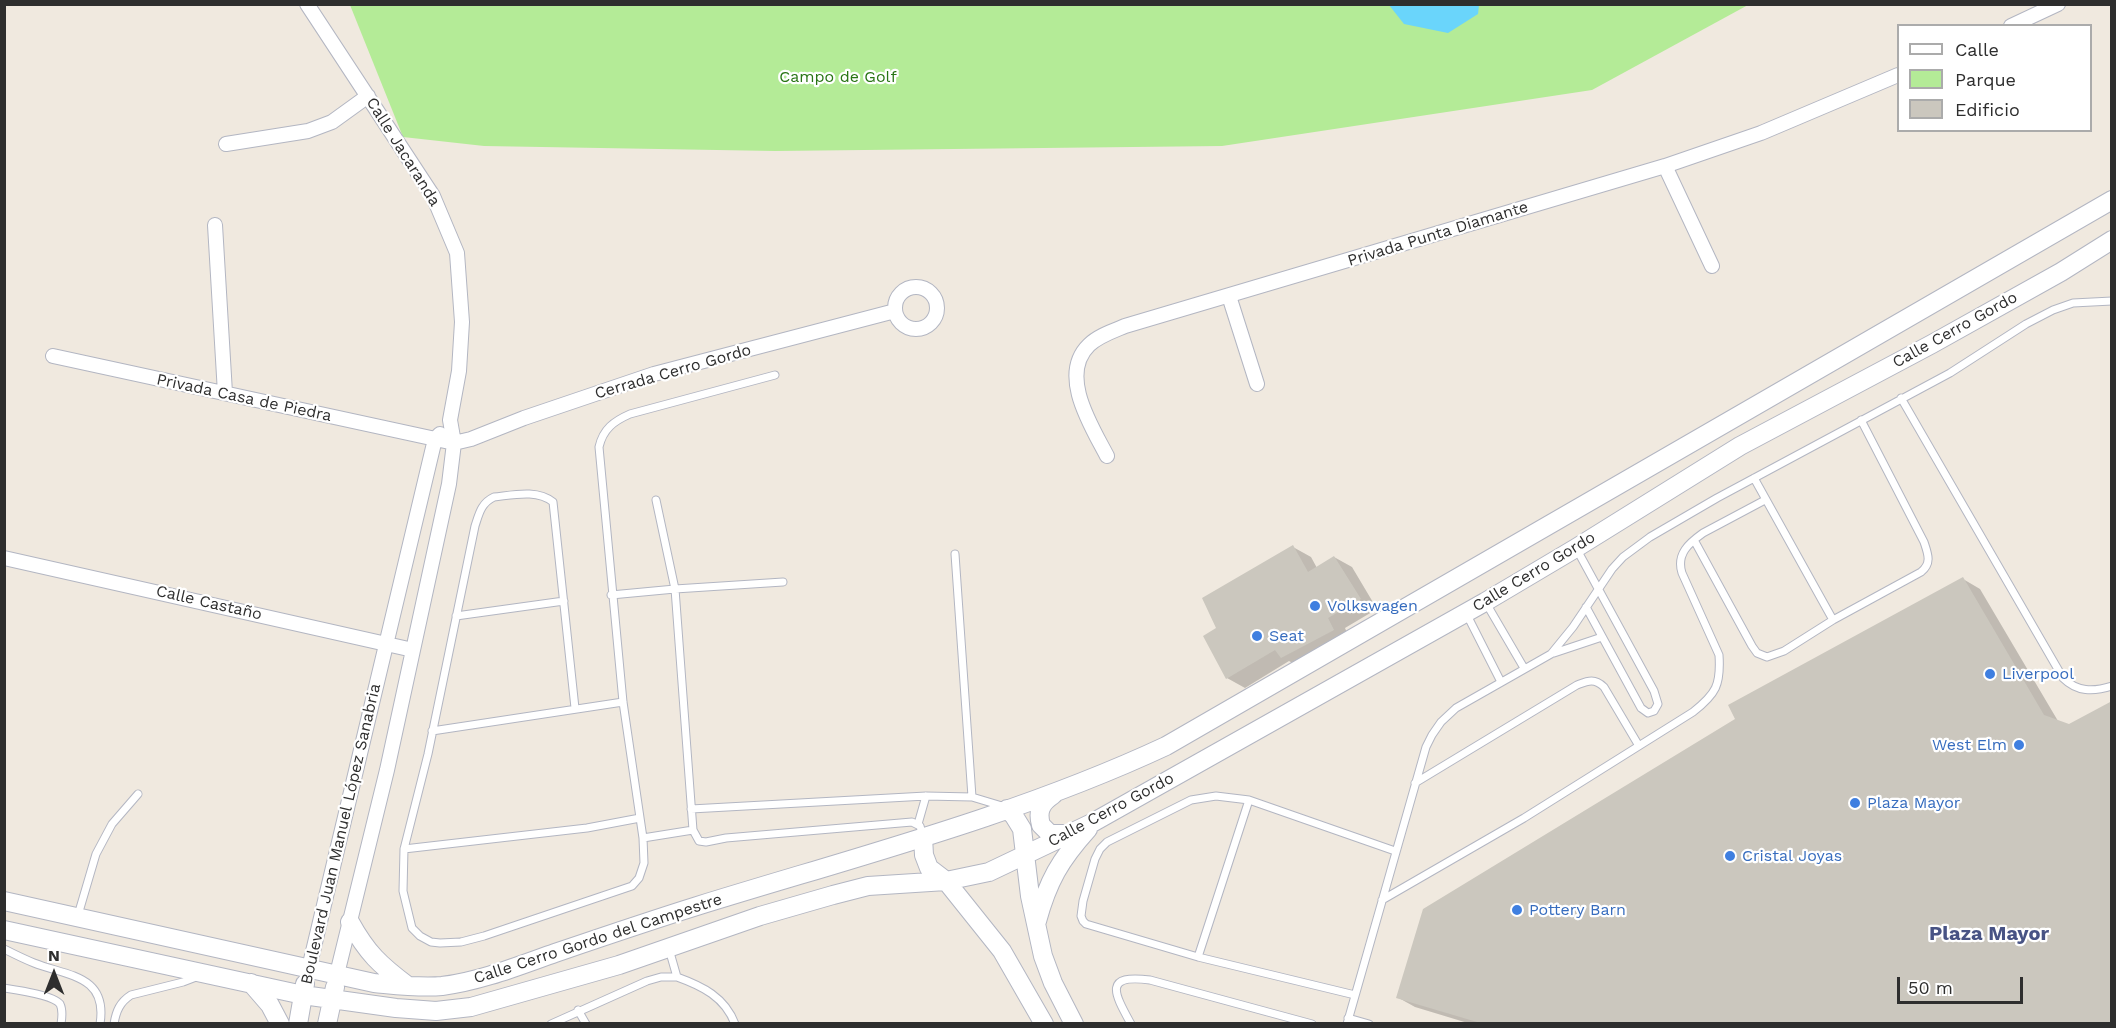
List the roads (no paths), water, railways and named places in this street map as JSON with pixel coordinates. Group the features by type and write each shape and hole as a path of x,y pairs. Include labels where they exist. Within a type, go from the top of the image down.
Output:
{"main road":[{"name":"Calle Cerro Gordo","path":"1008,809 1130,763 1166,746 2112,200"},
{"name":"Calle Cerro Gordo","path":"946,881 989,872 1092,823 1485,602 1740,446 1932,344 2061,272 2112,240"},
{"path":"1057,792 1042,803 1039,813 1041,825 1050,834 1070,834"},
{"path":"1008,809 1022,829 1035,926 1043,956 1053,983 1074,1023"},
{"name":"Calle Cerro Gordo del Campestre","path":"4,902 374,983 410,987 440,986 502,972 921,830 1008,809"},
{"path":"1035,926 1045,893 1059,865 1066,853 1092,823"},
{"path":"921,830 926,862 933,872 946,881 1002,951 1044,1023"},
{"name":"Calle Cerro Gordo del Campestre","path":"4,930 303,995 436,1011 471,1007 619,965 760,916 868,886 946,881"},
{"path":"350,922 360,941 374,958 410,987"},
{"name":"Boulevard Juan Manuel López Sanabria","path":"298,1023 309,968"},
{"name":"Boulevard Juan Manuel López Sanabria","path":"327,1023 337,974"},
{"path":"252,983 270,1005 280,1023"}],"street":[{"name":"Calle Jacaranda","path":"307,4 433,196 457,253 462,322 459,371 450,420 454,443 437,544 414,650"},
{"path":"2015,24 2058,4"},
{"name":"Privada Punta Diamante","path":"1107,456 1088,419 1076,385 1076,371 1080,357 1089,345 1104,335 1125,326 1665,166 1761,133 1897,76"},
{"path":"226,144 308,131 332,122 368,96"},
{"path":"1665,166 1712,266"},
{"path":"215,225 225,393"},
{"path":"1229,296 1257,384"},
{"name":"Cerrada Cerro Gordo","path":"454,443 654,374 895,310"},
{"name":"Privada Casa de Piedra","path":"53,356 454,443"},
{"name":"Calle Jacaranda","path":"386,644 435,439 450,420"},
{"name":"Calle Castaño","path":"4,558 414,650"},
{"name":"Boulevard Juan Manuel López Sanabria","path":"309,968 386,644"},
{"name":"Boulevard Juan Manuel López Sanabria","path":"337,974 414,650"}],"lane":[{"path":"1551,654 1597,589 1623,557 1650,537 1754,478 1950,373 2026,324 2053,310 2073,303 2112,301"},
{"path":"575,708 553,502 546,496 535,494 494,497 480,508 404,849 403,891 412,928 420,936 440,944 484,936 632,886 639,878 644,863 643,838 623,702 599,447 602,436 615,421 630,414 775,375"},
{"path":"1901,398 2063,678 2082,690 2112,686"},
{"path":"1694,540 1752,646 1762,656 1774,656 1833,620 1921,572 1928,564 1924,542 1861,420"},
{"path":"1754,478 1833,620"},
{"path":"656,500 675,590 691,809 696,838 706,842 726,838 901,822 912,822 921,830"},
{"path":"1382,900 1524,818 1693,712 1711,698 1718,682 1719,655 1679,565 1683,552 1694,540 1765,500"},
{"path":"1576,548 1654,691 1658,704 1654,711 1648,713 1641,708 1586,607"},
{"path":"955,554 972,797"},
{"path":"612,595 783,582"},
{"path":"456,616 564,601"},
{"path":"1485,602 1524,668"},
{"path":"1466,613 1501,681"},
{"path":"1369,1023 1348,1021 1395,851 1426,747 1432,735 1441,722 1456,708 1501,681 1551,654 1602,637"},
{"path":"1415,783 1577,685 1591,680 1598,681 1604,687 1639,746"},
{"path":"432,731 623,702"},
{"path":"78,917 96,855 112,824 138,794"},
{"path":"691,809 926,796 972,797 1008,809"},
{"path":"921,830 926,796"},
{"path":"1355,995 1198,957 1095,928 1083,921 1081,910 1095,859 1107,842 1191,800 1216,796 1249,800 1395,851"},
{"path":"1198,957 1249,800"},
{"path":"404,849 587,828 640,818"},
{"path":"643,838 693,830"},
{"path":"668,948 678,976"},
{"path":"4,949 35,963 81,978 100,998 102,1012 100,1023"},
{"path":"114,1023 119,1007 124,999 131,995 183,982 202,974"},
{"path":"550,1023 647,981 678,976 710,992 723,1003 735,1023"},
{"path":"1131,1023 1118,1000 1116,989 1123,979 1131,978 1150,980 1312,1023"},
{"path":"4,988 49,997 59,1002 62,1008 61,1023"},
{"path":"578,1011 586,1023"}],"water":[{"path":"1389,5 1479,5 1478,14 1448,33 1404,24"}],"place":[{"name":"Volkswagen","path":"1315,606"},
{"name":"Seat","path":"1257,636"},
{"name":"Liverpool","path":"1990,674"},
{"name":"West Elm","path":"2019,745"},
{"name":"Plaza Mayor","path":"1855,803"},
{"name":"Cristal Joyas","path":"1730,856"},
{"name":"Pottery Barn","path":"1517,910"}],"district":[{"name":"Plaza Mayor","path":"1989,934"}],"park label":[{"name":"Campo de Golf","path":"838,77"}]}
